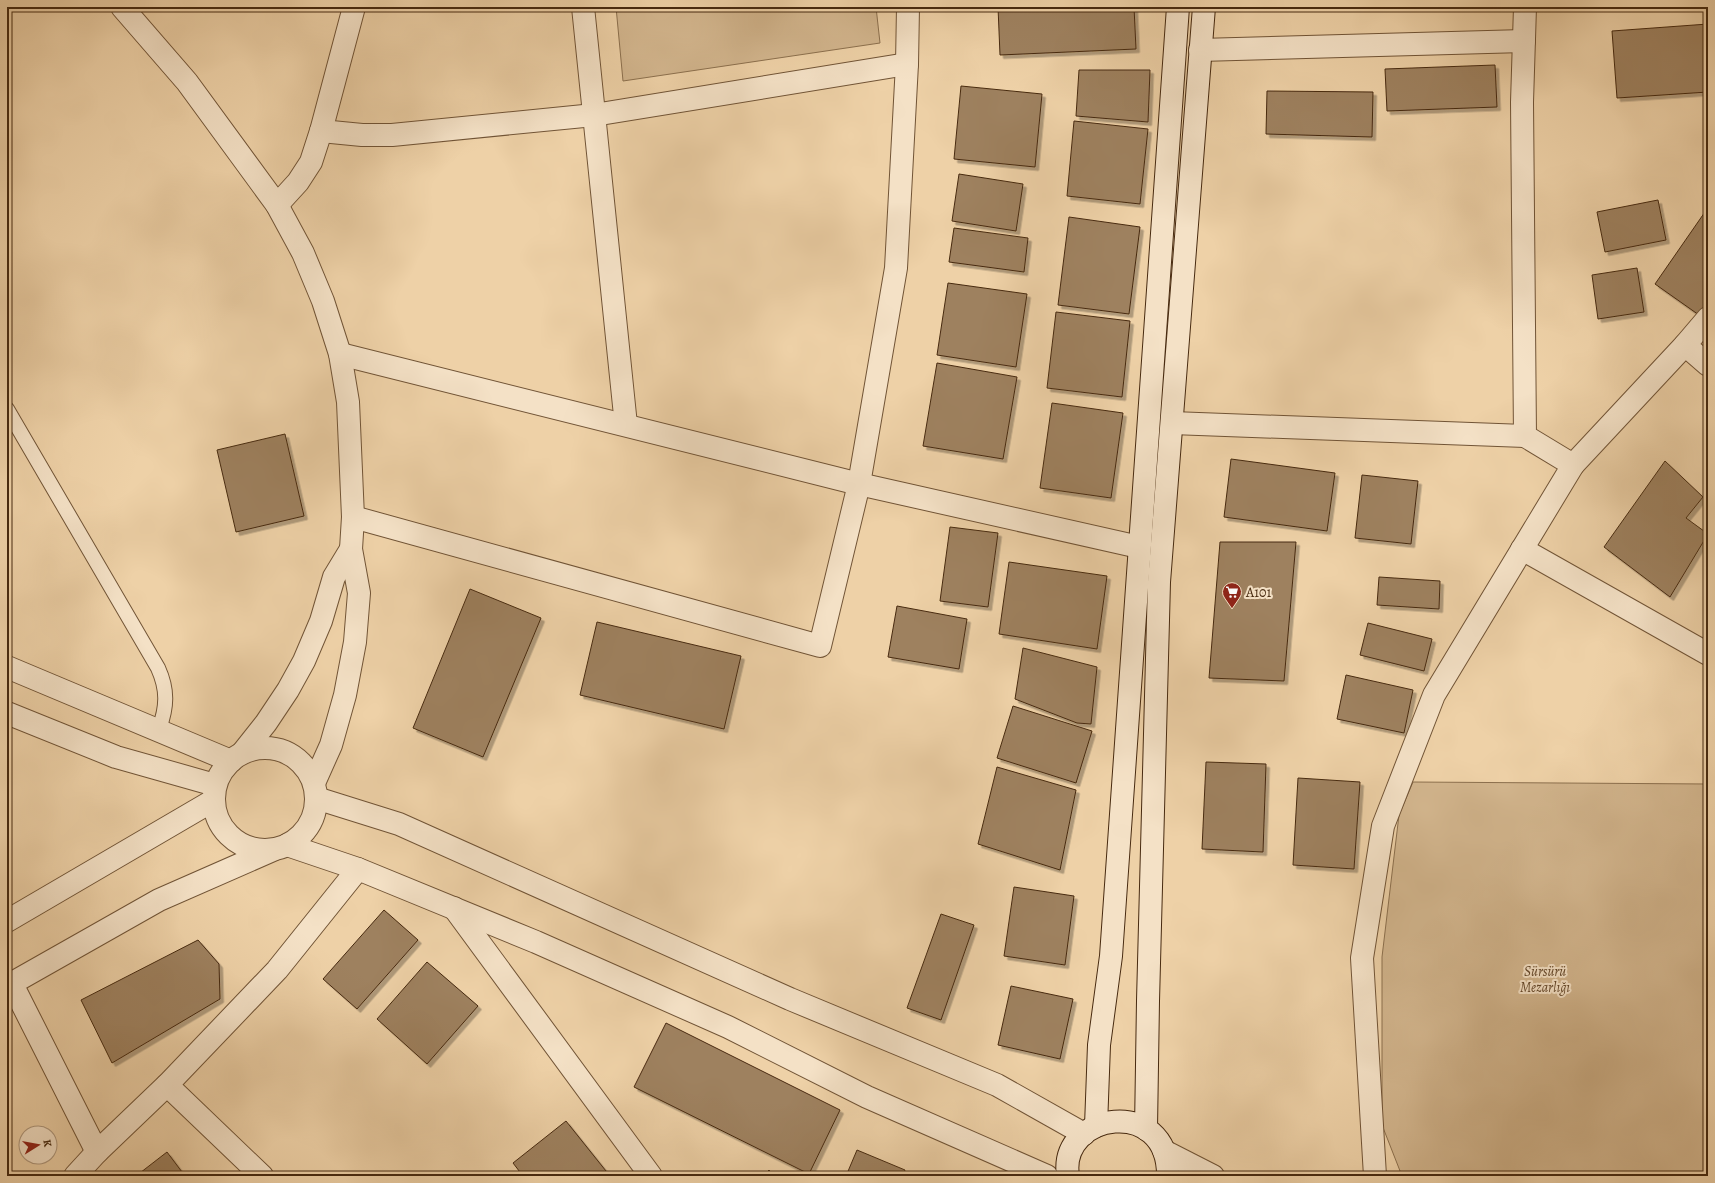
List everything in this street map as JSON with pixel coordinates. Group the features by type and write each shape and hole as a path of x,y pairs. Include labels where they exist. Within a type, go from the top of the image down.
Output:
{"street":[{"path":"97,1152 9,985 159,900 280,848 299,837 309,826 314,812 315,791 333,738 345,695 355,642 359,593 351,549 353,517 348,402 340,354 323,301 303,253 277,205 187,82 122,7"},
{"path":"277,205 298,182 311,162 321,131 354,7"},
{"path":"583,7 626,425"},
{"path":"353,517 820,646 858,484 896,268 907,64 908,7"},
{"path":"1090,1130 1099,1045 1111,956 1178,7"},
{"path":"1146,1129 1159,582 1204,7"},
{"path":"1524,436 1522,110 1525,7"},
{"path":"1200,50 1524,41"},
{"path":"321,131 362,135 392,135 594,115 907,64"},
{"path":"1375,1176 1362,958 1383,826 1434,695 1573,465 1685,345 1708,318"},
{"path":"1685,345 1708,365"},
{"path":"340,354 858,484 1139,547"},
{"path":"1172,423 1524,436 1573,465"},
{"path":"351,549 334,577 321,621 304,661 284,697 237,756 221,772 215,792 216,814 223,827 232,838 244,846 258,850 280,848 358,870 536,942 728,1028 867,1097 1047,1176"},
{"path":"1522,549 1708,654"},
{"path":"7,667 159,729 237,756 257,748 271,748 285,752 298,760 308,770 315,791"},
{"path":"7,712 116,757 215,792"},
{"path":"315,791 399,824 790,999 997,1085 1090,1130"},
{"path":"7,921 215,792"},
{"path":"75,1176 97,1152 167,1085 276,970 358,870"},
{"path":"454,908 651,1176"},
{"path":"167,1085 262,1176"},
{"path":"1068,1176 1069,1158 1075,1145 1090,1130 1108,1122 1122,1120 1134,1123 1146,1129 1157,1138 1164,1151 1168,1165 1168,1176"},
{"path":"1164,1151 1213,1176"}],"lane":[{"path":"7,409 158,668 166,689 164,715 159,729"}],"green space":[{"path":"616,7 876,7 880,43 623,81"},
{"name":"Sürsürü Mezarlığı","path":"1413,782 1708,784 1708,1176 1402,1176 1382,1125 1382,957 1399,815"}],"building":[{"path":"998,7 1134,7 1136,49 1000,55"},
{"path":"1708,24 1708,92 1617,98 1612,31"},
{"path":"1495,65 1497,107 1387,111 1385,69"},
{"path":"1079,70 1150,70 1148,122 1076,116"},
{"path":"961,86 1042,94 1035,167 954,159"},
{"path":"1267,91 1373,92 1372,137 1266,134"},
{"path":"1074,121 1148,129 1140,204 1067,196"},
{"path":"959,174 1023,184 1016,231 952,221"},
{"path":"1658,200 1666,240 1605,252 1597,212"},
{"path":"1707,209 1708,302 1699,315 1655,284"},
{"path":"1069,217 1140,227 1129,314 1058,305"},
{"path":"954,228 1028,238 1024,272 949,262"},
{"path":"1637,268 1644,312 1598,319 1592,275"},
{"path":"948,283 1027,294 1016,367 937,355"},
{"path":"1056,312 1130,321 1122,397 1047,388"},
{"path":"937,363 1017,377 1003,459 923,446"},
{"path":"1052,403 1123,413 1111,498 1040,488"},
{"path":"285,434 304,516 236,532 217,450"},
{"path":"1231,459 1335,473 1327,531 1224,517"},
{"path":"1665,461 1703,497 1686,518 1708,534 1670,597 1604,547"},
{"path":"1362,475 1418,481 1411,544 1355,538"},
{"path":"950,527 998,533 988,607 940,601"},
{"path":"1220,542 1296,542 1284,681 1209,678"},
{"path":"1009,562 1107,576 1097,649 999,634"},
{"path":"1379,577 1440,581 1439,609 1377,605"},
{"path":"470,589 541,618 483,757 413,728"},
{"path":"897,606 967,619 959,669 888,657"},
{"path":"597,622 741,656 724,729 580,695"},
{"path":"1368,623 1432,639 1424,671 1360,655"},
{"path":"1023,648 1097,667 1091,724 1077,723 1015,699"},
{"path":"1346,675 1413,690 1404,733 1337,719"},
{"path":"1013,706 1092,731 1076,783 997,758"},
{"path":"1206,762 1266,764 1263,852 1202,849"},
{"path":"997,767 1076,790 1060,870 978,844"},
{"path":"1298,778 1360,782 1354,869 1293,865"},
{"path":"1014,887 1074,896 1065,965 1004,956"},
{"path":"384,910 418,940 357,1009 323,979"},
{"path":"941,914 974,925 941,1020 907,1008"},
{"path":"198,940 219,964 220,999 112,1063 81,1000"},
{"path":"427,962 478,1006 427,1064 377,1019"},
{"path":"1011,986 1073,999 1060,1059 998,1045"},
{"path":"666,1023 840,1110 809,1174 634,1087"},
{"path":"566,1121 610,1176 523,1176 513,1163"},
{"path":"857,1150 905,1170 903,1176 846,1176"},
{"path":"167,1152 185,1176 136,1176"},
{"path":"769,1170 774,1176 763,1176"}],"place":[{"name":"A101","path":"1232,609"}]}
